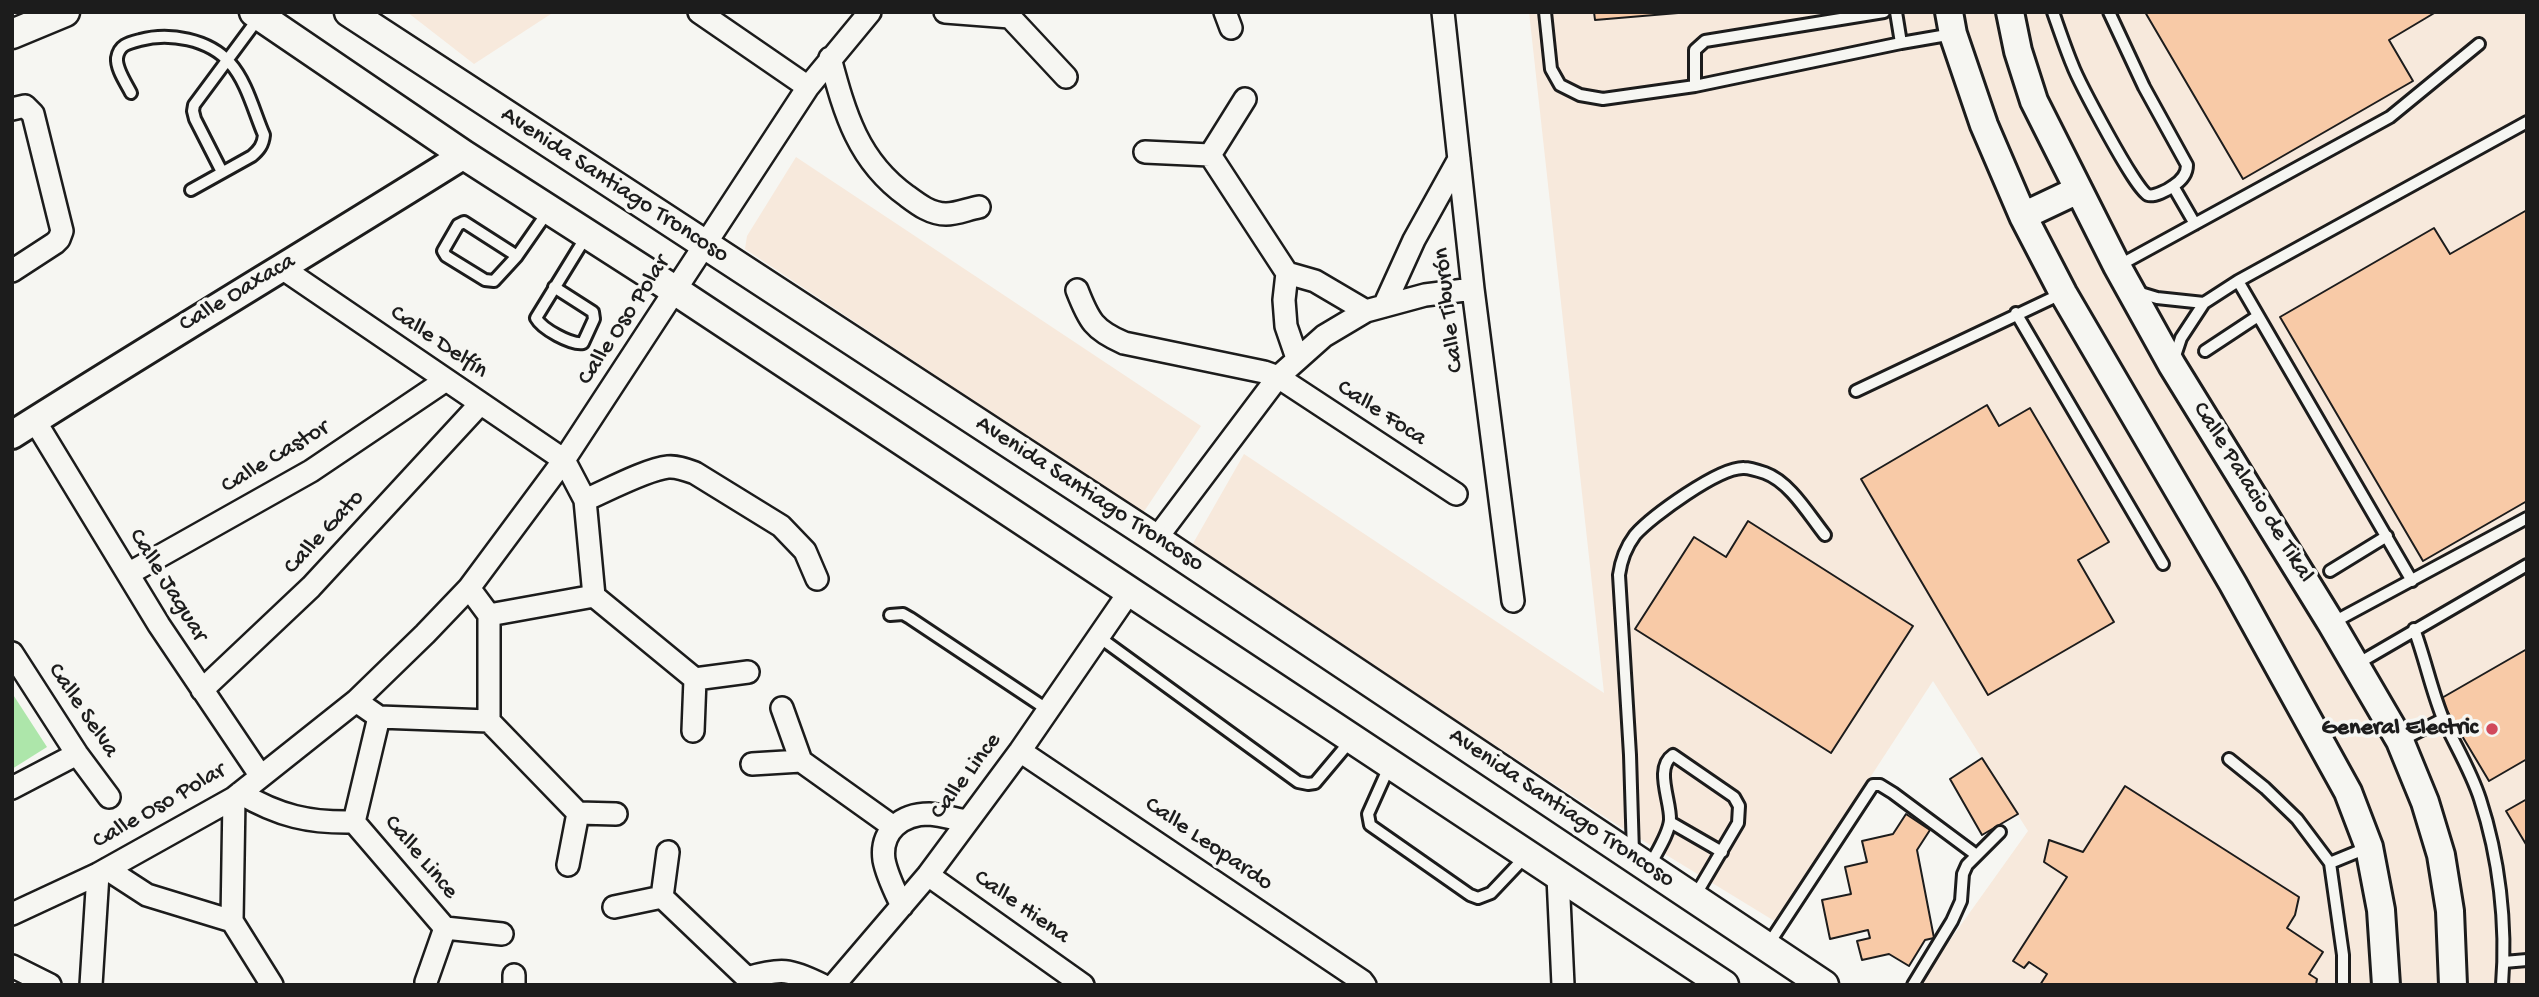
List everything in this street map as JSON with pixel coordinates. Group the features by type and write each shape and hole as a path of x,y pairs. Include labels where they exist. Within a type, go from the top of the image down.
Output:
{"main road":[{"path":"12,34 65,12"},
{"name":"Avenida Santiago Troncoso","path":"349,12 1156,539 1824,985"},
{"path":"257,14 464,155 676,291 1352,739 1558,877 1696,975 1724,985"}],"street":[{"path":"699,12 808,87"},
{"name":"Calle Oso Polar","path":"12,914 102,872 237,795 356,701 469,588 564,460 808,87 870,12"},
{"path":"945,12 1010,15 1066,77"},
{"name":"Calle Tiburón","path":"1443,12 1473,289 1513,600"},
{"name":"Calle Palacio de Tikal","path":"2010,12 2018,51 2034,101 2118,266 2172,365 2331,623 2400,741 2425,802 2441,855 2450,911 2453,985"},
{"path":"1951,23 1984,125 2023,216 2063,293 2233,584 2348,792 2369,847 2381,910 2386,985"},
{"path":"830,58 844,108 863,151 888,182 925,209 946,214 979,207"},
{"path":"1210,155 1245,99"},
{"path":"12,109 25,106 33,114 62,231 60,239 12,271"},
{"path":"1145,152 1210,155"},
{"name":"Calle Oaxaca","path":"12,435 464,155"},
{"path":"1210,155 1287,273 1284,300 1286,326 1297,358"},
{"path":"1375,309 1459,159"},
{"path":"2023,216 2078,190"},
{"name":"Calle Delfín","path":"282,268 564,460"},
{"path":"1287,273 1315,281 1375,309"},
{"path":"1156,539 1278,377 1324,335 1375,309 1425,295 1473,289"},
{"name":"Calle Foca","path":"1077,290 1086,314 1103,334 1124,343 1278,377 1456,494"},
{"name":"Calle Castor","path":"128,574 311,471 446,380"},
{"name":"Calle Gato","path":"202,690 311,587 480,404"},
{"name":"Calle Jaguar","path":"35,421 128,574 260,775"},
{"path":"564,460 585,500 594,596 695,679 748,672"},
{"path":"585,500 654,471 668,467 683,468 781,526 805,551 817,579"},
{"path":"469,588 489,615 489,721 578,813 616,814"},
{"name":"Calle Lince","path":"834,985 928,875 1020,751 1130,591"},
{"path":"489,615 594,596"},
{"name":"Calle Selva","path":"12,653 77,754 110,797"},
{"path":"693,731 695,679"},
{"path":"356,701 379,718 489,721"},
{"path":"782,708 801,761 892,826"},
{"name":"Calle Lince","path":"354,822 379,718"},
{"name":"Calle Leopardo","path":"1020,751 1365,985"},
{"path":"12,788 77,754"},
{"path":"752,764 801,761"},
{"path":"237,795 232,921 272,985"},
{"name":"Calle Lince","path":"237,795 280,814 323,823 354,822"},
{"path":"568,865 578,813"},
{"path":"902,906 888,876 884,858 885,841 892,826 911,816 921,815 967,821"},
{"name":"Calle Lince","path":"354,822 445,928 502,934"},
{"path":"662,897 668,852"},
{"path":"91,985 102,872 147,895 232,921"},
{"name":"Calle Hiena","path":"928,875 1083,985"},
{"path":"1558,877 1563,985"},
{"path":"614,907 662,897"},
{"path":"662,897 746,981 771,971 797,972 822,985"},
{"name":"Calle Lince","path":"426,982 445,928"},
{"path":"12,966 50,985"}],"lane":[{"path":"1545,12 1551,69 1560,85 1580,95 1603,99 1695,86 1901,43 1951,23"},
{"path":"1695,86 1695,50 1705,41 1884,12"},
{"path":"1896,12 1901,43"},
{"path":"2053,12 2072,66 2141,191 2153,195 2173,186 2184,177 2187,165 2144,87 2109,12"},
{"path":"222,172 192,111 198,98 229,61 257,14"},
{"path":"131,93 117,64 120,50 125,44 151,37 173,36 215,51 229,61 239,75 264,135 259,149 252,156 191,190"},
{"path":"2118,266 2390,117 2479,44"},
{"path":"2172,365 2181,338 2204,303 2238,281 2527,122"},
{"path":"2173,186 2195,224"},
{"path":"517,257 464,222 458,225 443,251 446,256 490,282 498,279 517,257 548,210"},
{"path":"554,287 593,312 594,319 583,343 576,344 537,320 538,313 554,287 587,235"},
{"path":"2238,281 2413,580"},
{"path":"2131,290 2157,298 2204,303"},
{"path":"1856,391 2063,293"},
{"path":"2016,313 2163,564"},
{"path":"2205,351 2258,316"},
{"path":"1641,864 1630,755 1619,575 1621,561 1634,536 1662,510 1726,472 1744,468 1768,474 1787,489 1825,535"},
{"path":"2331,623 2527,519"},
{"path":"2330,571 2387,536"},
{"path":"2355,665 2527,565"},
{"path":"890,615 904,614 1048,710"},
{"path":"2414,629 2443,719 2461,753 2483,810 2499,888 2504,962 2502,985"},
{"path":"1099,637 1298,782 1315,782 1352,739"},
{"path":"2400,741 2443,719"},
{"path":"1641,864 1670,822 1664,775 1667,761 1673,755 1734,797 1739,806 1738,824 1694,898"},
{"path":"2228,759 2265,788 2297,819 2330,863 2343,956 2343,985"},
{"path":"1390,765 1368,814 1370,825 1470,895 1478,898 1491,893 1526,856"},
{"path":"1767,947 1873,785 1880,785 1893,793 1975,855"},
{"path":"1670,822 1722,852"},
{"path":"1913,985 1952,921 1961,901 1963,874 1975,855 2000,832"},
{"path":"2330,863 2369,847"},
{"path":"2504,962 2527,961"}],"shaded area":[{"path":"407,12 554,12 474,64"},
{"path":"1529,12 2527,12 2527,985 1918,985 2028,831 1933,681 1776,922 1619,826 1191,547 1244,454 1604,693"},
{"path":"796,157 1201,426 1143,513 745,249 747,236"}],"green space":[{"path":"12,693 47,747 12,769"}],"building":[{"path":"1594,12 1690,12 1595,20"},
{"path":"2145,12 2436,12 2389,40 2413,81 2243,179"},
{"path":"2527,210 2527,501 2423,561 2280,317 2434,228 2450,254"},
{"path":"1987,405 1999,426 2030,408 2109,542 2078,560 2114,622 1988,695 1861,479"},
{"path":"1748,521 1913,626 1831,753 1635,629 1694,537 1726,557"},
{"name":"General Electric","path":"2527,649 2527,759 2489,781 2440,699"},
{"path":"1982,758 2018,814 1982,835 1950,779"},
{"path":"2125,786 2299,897 2295,915 2287,928 2323,952 2309,974 2317,979 2316,985 2040,985 2047,974 2029,962 2024,968 2013,961 2067,877 2044,862 2049,840 2083,852"},
{"name":"General Electric","path":"2527,799 2527,846 2506,811"},
{"path":"1906,814 1930,830 1917,850 1934,938 1925,940 1909,966 1889,954 1862,960 1857,941 1870,938 1868,930 1830,939 1822,900 1851,894 1845,867 1867,862 1862,841 1893,834"}],"place":[{"name":"General Electric","path":"2492,729"}]}
